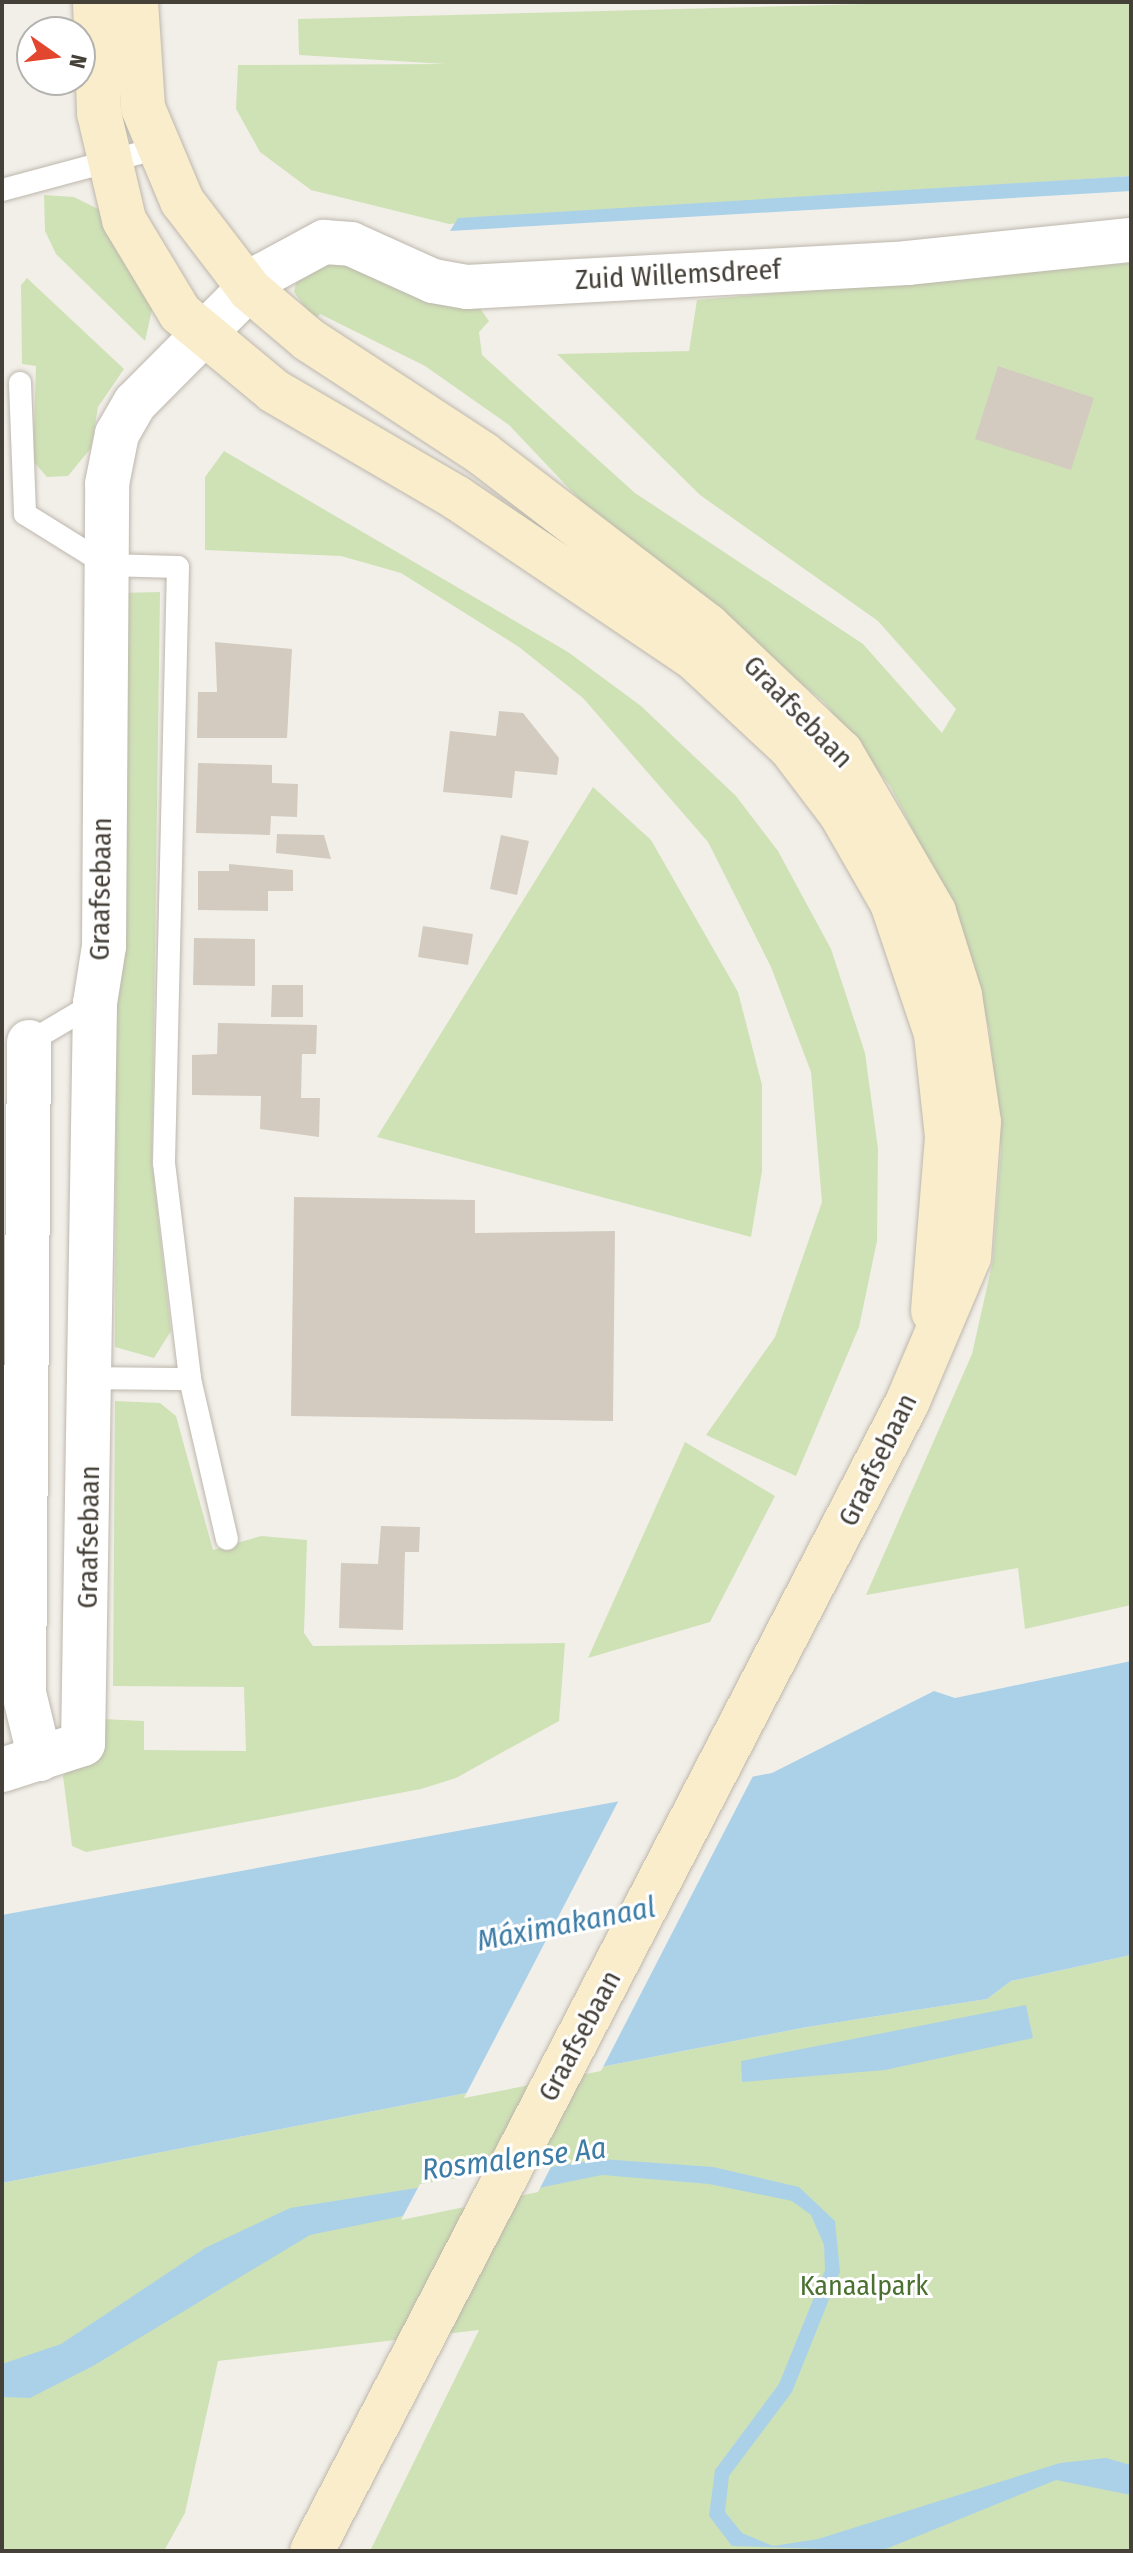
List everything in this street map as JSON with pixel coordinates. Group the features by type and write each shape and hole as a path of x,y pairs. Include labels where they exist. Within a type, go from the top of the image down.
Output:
{"main road":[{"name":"Graafsebaan","path":"95,2 108,161 142,255 204,336 274,391 457,498 693,657 818,780 892,903 936,1034 947,1137 929,1346"},
{"name":"Graafsebaan","path":"136,2 143,108 182,201 250,290 309,340 483,454 718,634 807,714 870,792 949,956 979,1122 969,1257 929,1346 823,1573 312,2551"}],"street":[{"name":"Zuid Willemsdreef","path":"250,290 308,245 324,242 351,244 433,281 467,287 907,263 1131,240"},
{"name":"Graafsebaan","path":"29,1042 21,1765 83,1744 92,1378 95,1003 104,946 107,484 117,434 135,403 250,290"}],"lane":[{"path":"2,190 159,148"},
{"path":"20,383 25,514 107,565 178,567 164,1163 190,1379 227,1539"},
{"path":"29,1042 95,1003"},
{"path":"92,1378 190,1379"}],"green space":[{"path":"942,2 1131,2 1131,176 449,224 311,190 260,152 236,109 238,65 445,64 299,55 298,19"},
{"path":"44,195 74,197 100,210 141,270 152,310 145,341 56,254 45,231"},
{"path":"346,256 474,300 489,321 479,332 482,355 635,493 863,644 942,733 956,709 878,621 700,495 557,354 689,351 697,300 1131,263 1131,1605 1025,1629 1018,1568 866,1595 972,1354 993,1260 1001,1150 989,1029 954,909 890,786 824,702 598,519 509,425 425,366 320,314 314,320 294,292 298,273"},
{"path":"27,278 124,369 98,407 91,448 68,476 47,477 33,461 36,366 22,364 21,285"},
{"path":"224,451 568,652 641,706 736,796 778,851 831,949 865,1053 878,1149 877,1241 859,1327 796,1476 706,1435 775,1337 822,1202 811,1072 771,967 708,842 583,698 519,647 401,573 341,556 205,550 205,477"},
{"path":"160,592 152,1163 171,1331 154,1358 115,1347 118,593"},
{"path":"593,787 651,840 738,992 762,1085 762,1171 751,1237 377,1137"},
{"path":"115,1401 160,1403 176,1416 213,1550 261,1536 307,1540 304,1633 313,1646 565,1643 559,1721 456,1778 421,1789 86,1852 72,1846 63,1776 103,1719 144,1721 144,1750 246,1751 244,1687 113,1686"},
{"path":"685,1442 775,1496 710,1622 588,1658"},
{"name":"Kanaalpark","path":"1131,1955 1131,2551 370,2551 479,2330 218,2361 185,2513 164,2551 2,2551 2,2183 807,2027 987,1999 1011,1981"}],"water":[{"path":"1131,176 1131,191 450,231 458,218"},
{"name":"Máximakanaal","path":"1131,1661 1131,1955 1011,1981 987,1999 807,2027 2,2183 2,1915 772,1773 934,1691 955,1698"},
{"path":"1026,2005 1033,2038 885,2070 742,2082 741,2061"},
{"path":"601,2159 713,2167 799,2187 835,2221 840,2272 792,2392 729,2476 725,2512 742,2533 773,2546 818,2539 1060,2463 1106,2458 1131,2465 1131,2495 1056,2480 881,2551 732,2546 709,2516 715,2470 779,2384 825,2270 824,2245 811,2215 792,2201 709,2184 602,2175 310,2235 93,2366 30,2398 2,2397 2,2364 61,2344 205,2248 290,2208"}],"pier":[{"path":"755,1772 601,2071 464,2098 620,1798"},
{"path":"553,2163 538,2192 401,2220 420,2184"}],"building":[{"path":"998,366 1094,398 1071,470 975,439"},
{"path":"215,642 292,649 287,738 197,738 198,692 217,692"},
{"path":"499,711 523,713 559,758 557,775 515,771 512,798 443,792 450,731 496,736"},
{"path":"198,763 272,765 272,783 298,784 297,817 271,816 270,835 196,833"},
{"path":"277,834 324,835 331,859 276,853"},
{"path":"501,835 529,841 517,895 490,889"},
{"path":"229,864 293,870 293,891 268,891 268,911 198,910 198,871 229,871"},
{"path":"423,926 473,934 468,965 418,957"},
{"path":"194,938 255,939 255,986 193,985"},
{"path":"272,985 303,985 303,1017 271,1017"},
{"path":"218,1023 317,1025 316,1054 302,1054 301,1098 320,1098 319,1137 260,1129 261,1096 192,1095 192,1055 217,1054"},
{"path":"294,1197 475,1200 475,1233 615,1231 613,1421 291,1416"},
{"path":"381,1526 420,1527 419,1552 405,1552 403,1630 339,1628 341,1563 378,1564"}],"water label":[{"name":"Rosmalense Aa","path":"514,2159"}]}
